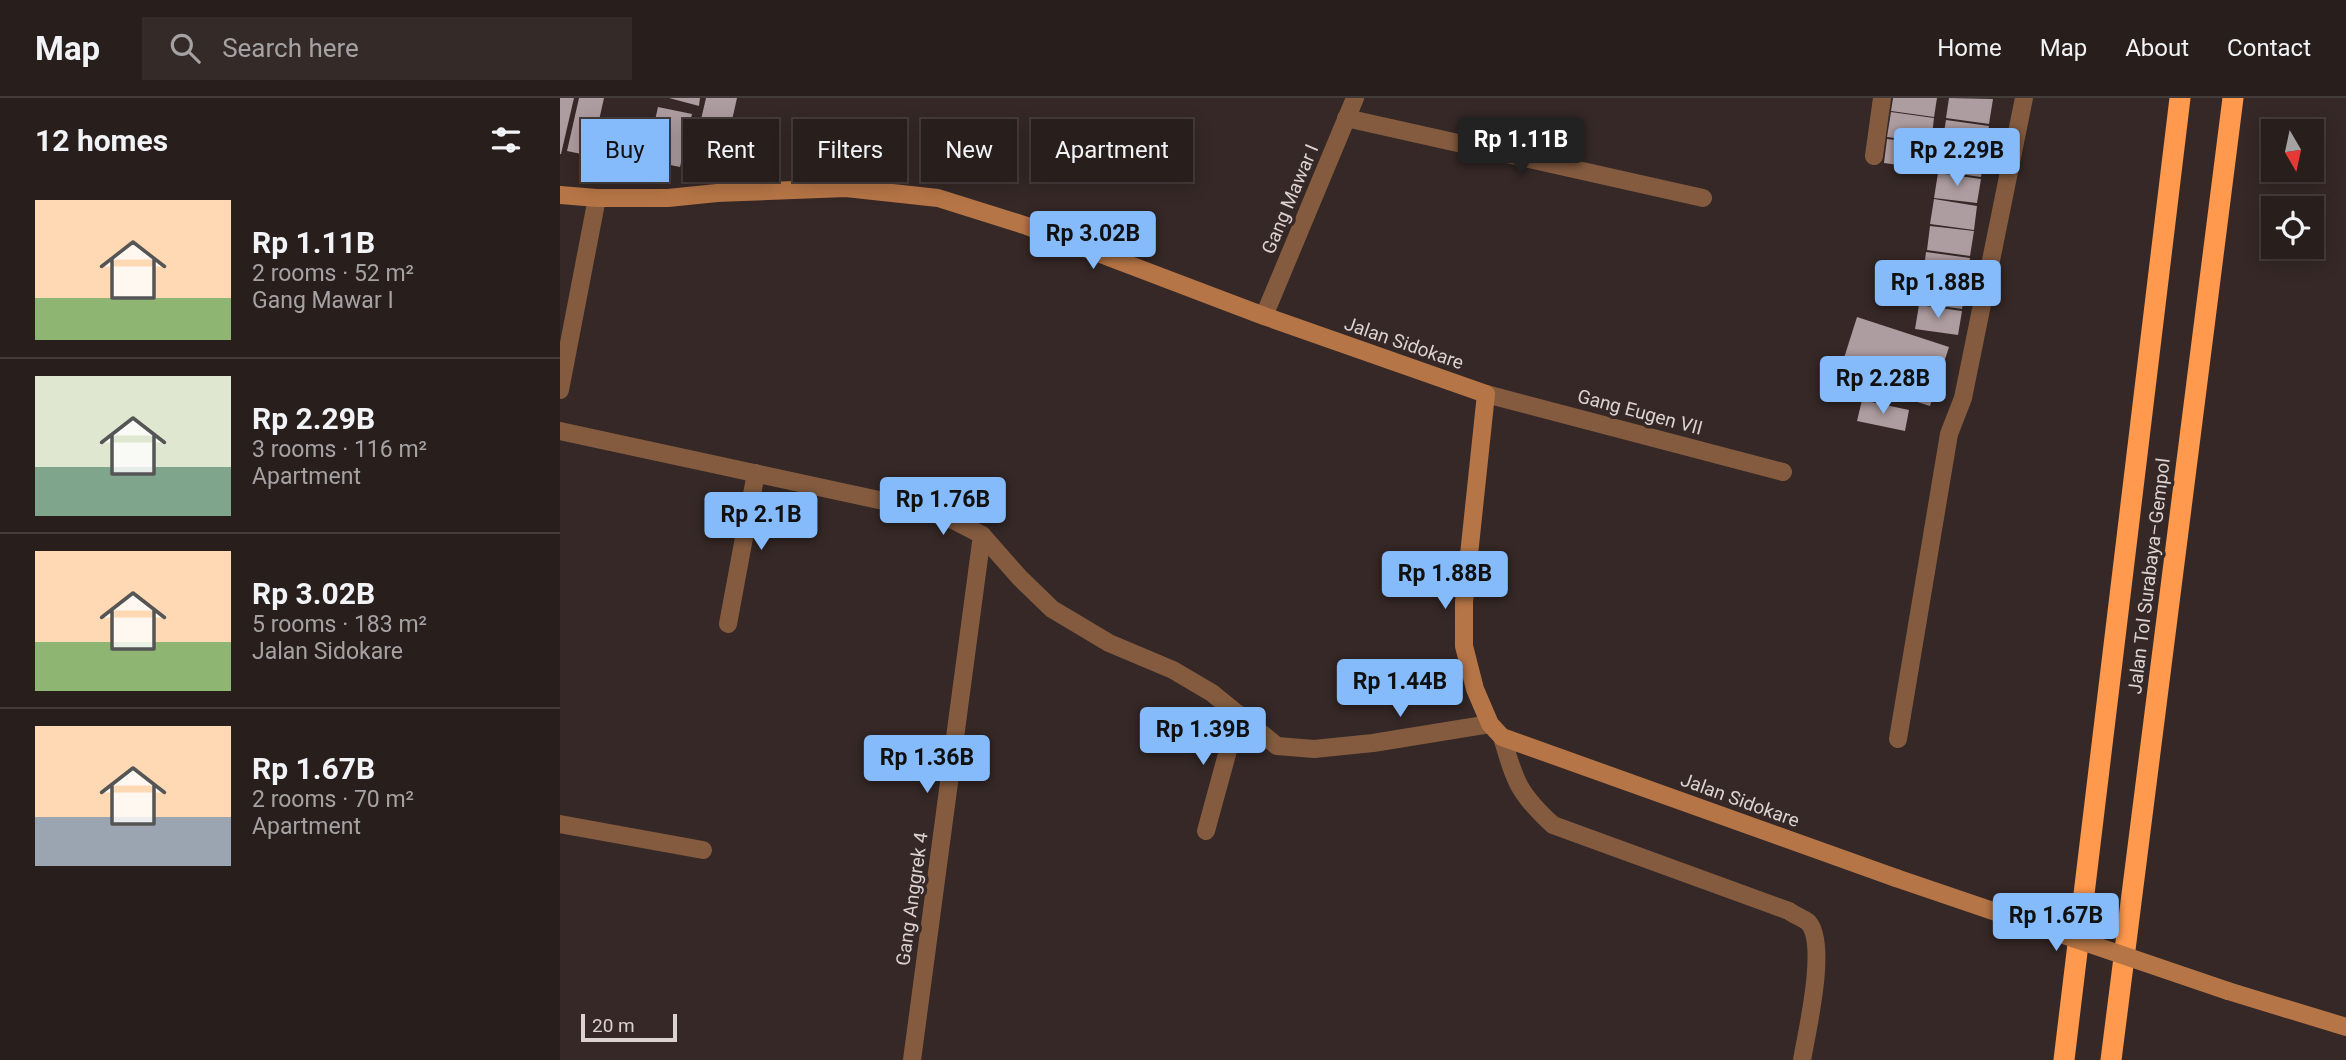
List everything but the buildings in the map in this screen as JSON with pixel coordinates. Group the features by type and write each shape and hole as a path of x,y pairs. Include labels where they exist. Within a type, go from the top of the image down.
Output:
{"highway":[{"name":"Jalan Tol Surabaya–Gempol","path":"2064,1060 2180,98"},
{"name":"Jalan Tol Surabaya–Gempol","path":"2111,1060 2233,98"}],"street":[{"name":"Gang Mawar I","path":"1264,316 1355,98"},
{"path":"1874,156 1882,98"},
{"path":"1898,739 1949,434 1963,398 2024,98"},
{"path":"1346,118 1703,198"},
{"name":"Jalan Sidokare","path":"560,195 668,198 717,193 846,188 938,198 1027,226 1264,316 1486,394"},
{"path":"560,390 597,198"},
{"path":"1486,394 1464,602 1464,646 1475,689 1496,730 1520,789 1529,803 1553,825 1789,911 1808,922 1815,935 1818,957 1802,1060"},
{"name":"Gang Eugen VII","path":"1486,394 1783,472"},
{"path":"560,431 916,508 953,520 982,535 1052,609 1109,643 1173,670 1212,693 1277,746 1314,749 1496,730"},
{"path":"728,624 756,473"},
{"name":"Gang Anggrek 4","path":"912,1060 982,535"},
{"path":"1206,831 1238,714"},
{"name":"Jalan Sidokare","path":"1496,730 1896,878 2228,991 2346,1027"},
{"path":"560,824 703,850"}]}
